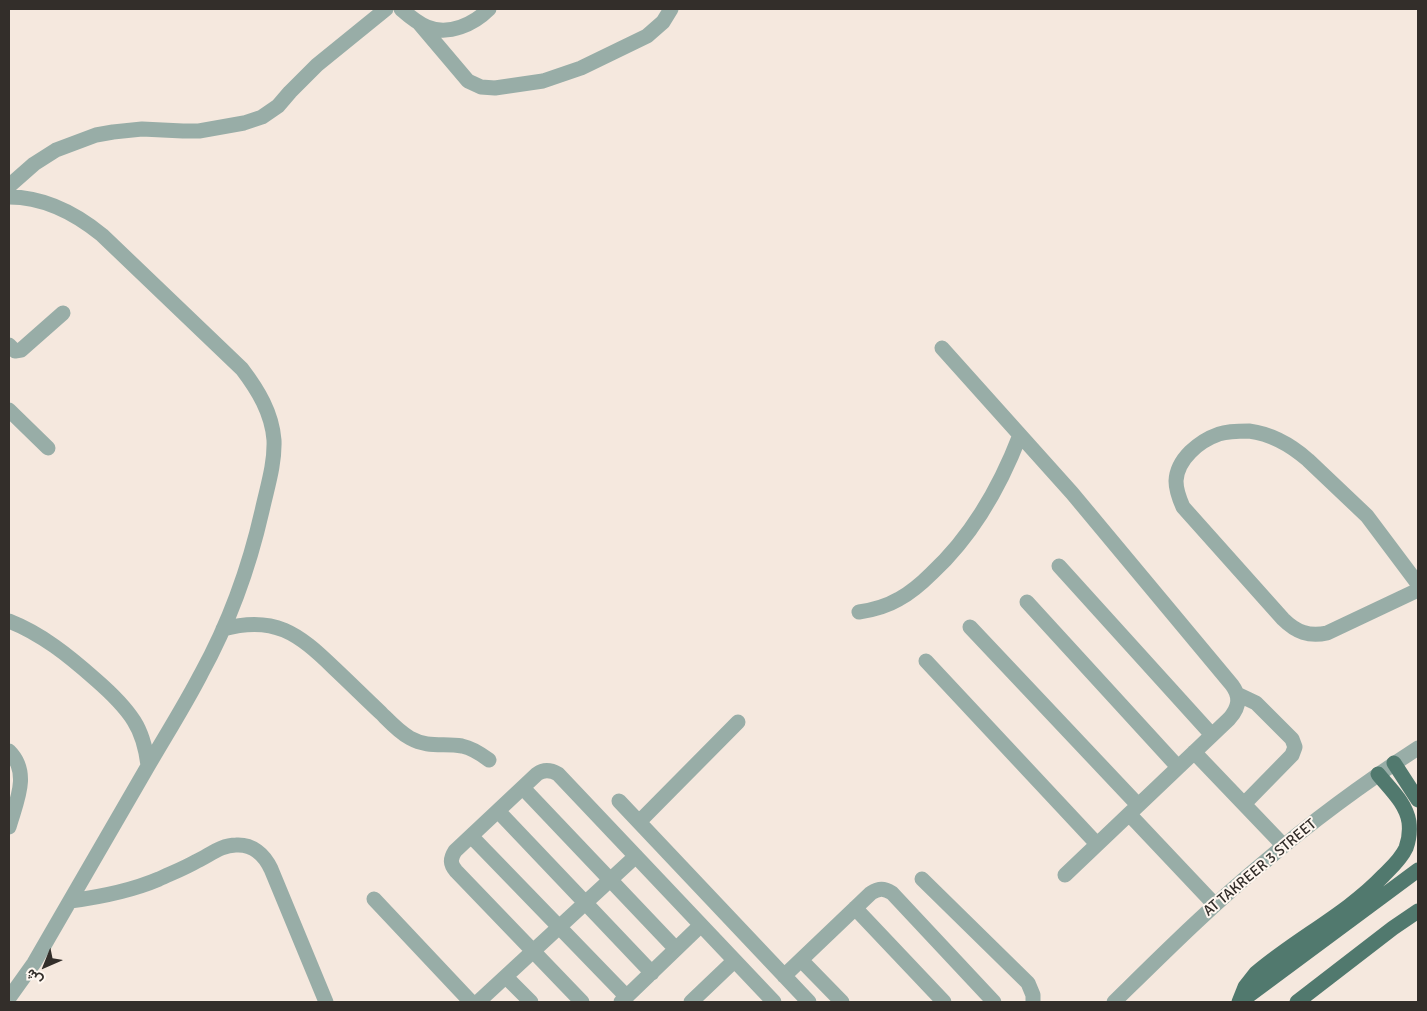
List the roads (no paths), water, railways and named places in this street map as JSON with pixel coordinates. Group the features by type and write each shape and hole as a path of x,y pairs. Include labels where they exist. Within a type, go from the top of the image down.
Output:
{"main road":[{"path":"1394,763 1418,800"},
{"path":"1240,1002 1245,987 1256,973 1364,894 1400,857 1410,831 1408,816 1401,803 1378,774"},
{"path":"1240,1002 1418,870"},
{"path":"1297,1002 1418,911"}],"street":[{"path":"9,186 34,164 56,150 96,135 142,129 199,131 244,123 262,117 278,106 317,65 386,9"},
{"path":"401,9 418,22 429,28 439,30 468,24 489,9"},
{"path":"418,22 468,80 482,87 495,88 543,81 581,68 647,36 663,22 671,9"},
{"path":"9,197 24,198 50,204 70,212 90,225 231,357 247,375 261,396 271,420 274,447 255,539 241,583 223,629 202,673 34,963 9,998"},
{"path":"9,345 15,351 21,350 63,313"},
{"path":"942,348 1072,493 1232,685 1237,694 1238,706 1229,719 1065,875"},
{"path":"9,410 48,448"},
{"path":"1418,584 1367,516 1303,455 1287,443 1262,434 1239,431 1228,432 1218,434 1202,443 1182,462 1176,481 1179,499 1282,619 1296,630 1312,635 1327,633 1418,590"},
{"path":"860,612 873,610 899,600 921,583 946,559 973,526 987,505 1011,459 1020,435"},
{"path":"1059,566 1212,735"},
{"path":"1027,602 1178,767"},
{"path":"9,622 31,632 67,655 122,704 140,732 146,748 148,765"},
{"path":"223,629 254,624 274,626 286,630 314,648 385,717 409,737 426,744 464,746 489,760"},
{"path":"970,627 1134,809 1214,905"},
{"path":"926,661 1097,844"},
{"path":"1237,694 1251,699 1262,707 1292,739 1295,747 1292,755 1244,804"},
{"path":"639,822 738,722"},
{"name":"AT TAKREER 3 STREET","path":"1114,1002 1214,905 1284,846 1314,821 1378,774 1418,748"},
{"path":"9,751 17,761 22,777 9,827"},
{"path":"1194,752 1284,846"},
{"path":"582,1002 452,867 451,861 452,856 471,836 540,772 548,770 555,772 774,1002"},
{"path":"523,788 676,949"},
{"path":"619,801 809,1002"},
{"path":"498,811 652,973"},
{"path":"471,836 559,927 624,1000 701,926"},
{"path":"70,901 114,893 156,880 226,846 239,844 252,848 264,856 271,869 326,1002"},
{"path":"478,1002 636,856"},
{"path":"922,879 1028,983 1033,994 1033,1002"},
{"path":"784,976 871,893 882,889 892,893 994,1002"},
{"path":"374,899 471,1002"},
{"path":"855,908 944,1002"},
{"path":"801,960 842,1002"},
{"path":"691,1002 734,961"},
{"path":"506,977 531,1002"}]}
